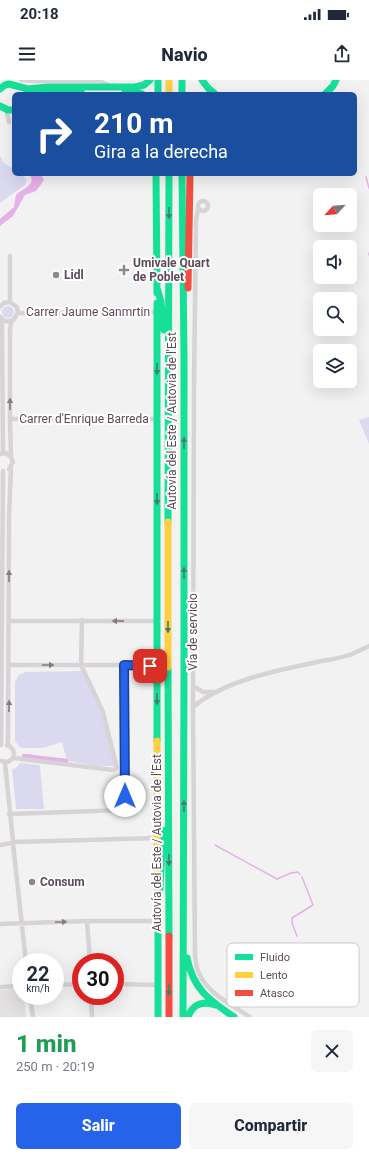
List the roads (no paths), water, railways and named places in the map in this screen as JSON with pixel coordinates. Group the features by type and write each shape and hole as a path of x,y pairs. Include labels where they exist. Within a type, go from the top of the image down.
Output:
{"main road":[{"path":"1,88 4,80"},
{"path":"17,82 23,89 28,89 48,87 140,86 150,80"},
{"path":"158,80 158,92"},
{"path":"169,80 169,92"},
{"path":"182,80 182,92"},
{"path":"202,80 213,92"},
{"path":"327,92 336,80"},
{"path":"1,88 17,82"},
{"path":"17,82 21,92"},
{"path":"52,92 131,92"},
{"path":"2,107 12,111"},
{"path":"156,176 158,312 158,1017"},
{"name":"Autovía del Este / Autovia de l'Est","path":"168,1017 169,176"},
{"name":"Autovía del Este / Autovia de l'Est","path":"182,176 184,356 183,1017"},
{"path":"184,356 187,348 190,176"},
{"path":"157,288 161,302 164,330 164,389 168,406"},
{"path":"158,894 160,889 164,822 164,783 168,765"},
{"path":"184,873 187,887 187,952 189,969 195,984 200,990 218,1006 234,1017"},
{"path":"188,1017 191,1009 198,1004 208,1003 218,1006"}],"street":[{"path":"2,107 7,112 9,122 12,115"},
{"name":"Vía de servicio","path":"200,209 196,221 194,364 193,707 195,956 198,972 208,987 227,1001"},
{"path":"10,256 10,302"},
{"path":"0,307 4,303 10,302 17,307 18,313 11,323 10,330 10,419 11,457 13,462 11,467 9,518 8,745"},
{"name":"Carrer Jaume Sanmrtin","path":"18,313 158,312"},
{"path":"0,316 6,321 12,321"},
{"path":"0,316 2,323 2,453 8,454 11,457"},
{"name":"Carrer d'Enrique Barreda","path":"10,419 157,419"},
{"path":"11,467 6,470 1,470 0,745 8,745 13,748 14,752 11,761 2,762 13,843 25,953"},
{"path":"13,758 116,770 117,765 103,712 82,665 82,620"},
{"path":"9,621 157,621"},
{"path":"193,707 204,698 218,691 250,679 349,655 369,646"},
{"path":"9,665 157,666"},
{"path":"9,814 125,810 124,665"},
{"path":"193,686 203,692 218,691"},
{"path":"0,845 13,843 157,838"},
{"path":"87,921 89,953"},
{"path":"0,924 87,921 158,921"},
{"path":"124,984 158,985"},
{"path":"0,986 12,986"},
{"path":"31,1005 33,1017"},
{"path":"91,1005 92,1017"},
{"name":"Vía de servicio","path":"236,1007 250,1017"}],"waterway":[{"path":"366,177 369,188"},
{"path":"24,756 66,761"},
{"path":"215,845 277,879 291,873 298,872 300,874"},
{"path":"297,936 292,923 292,918 313,905 302,877"}],"place":[{"name":"Umivale Quart de Poblet","path":"124,270"},
{"name":"Lidl","path":"56,275"},
{"name":"Consum","path":"32,882"}]}
